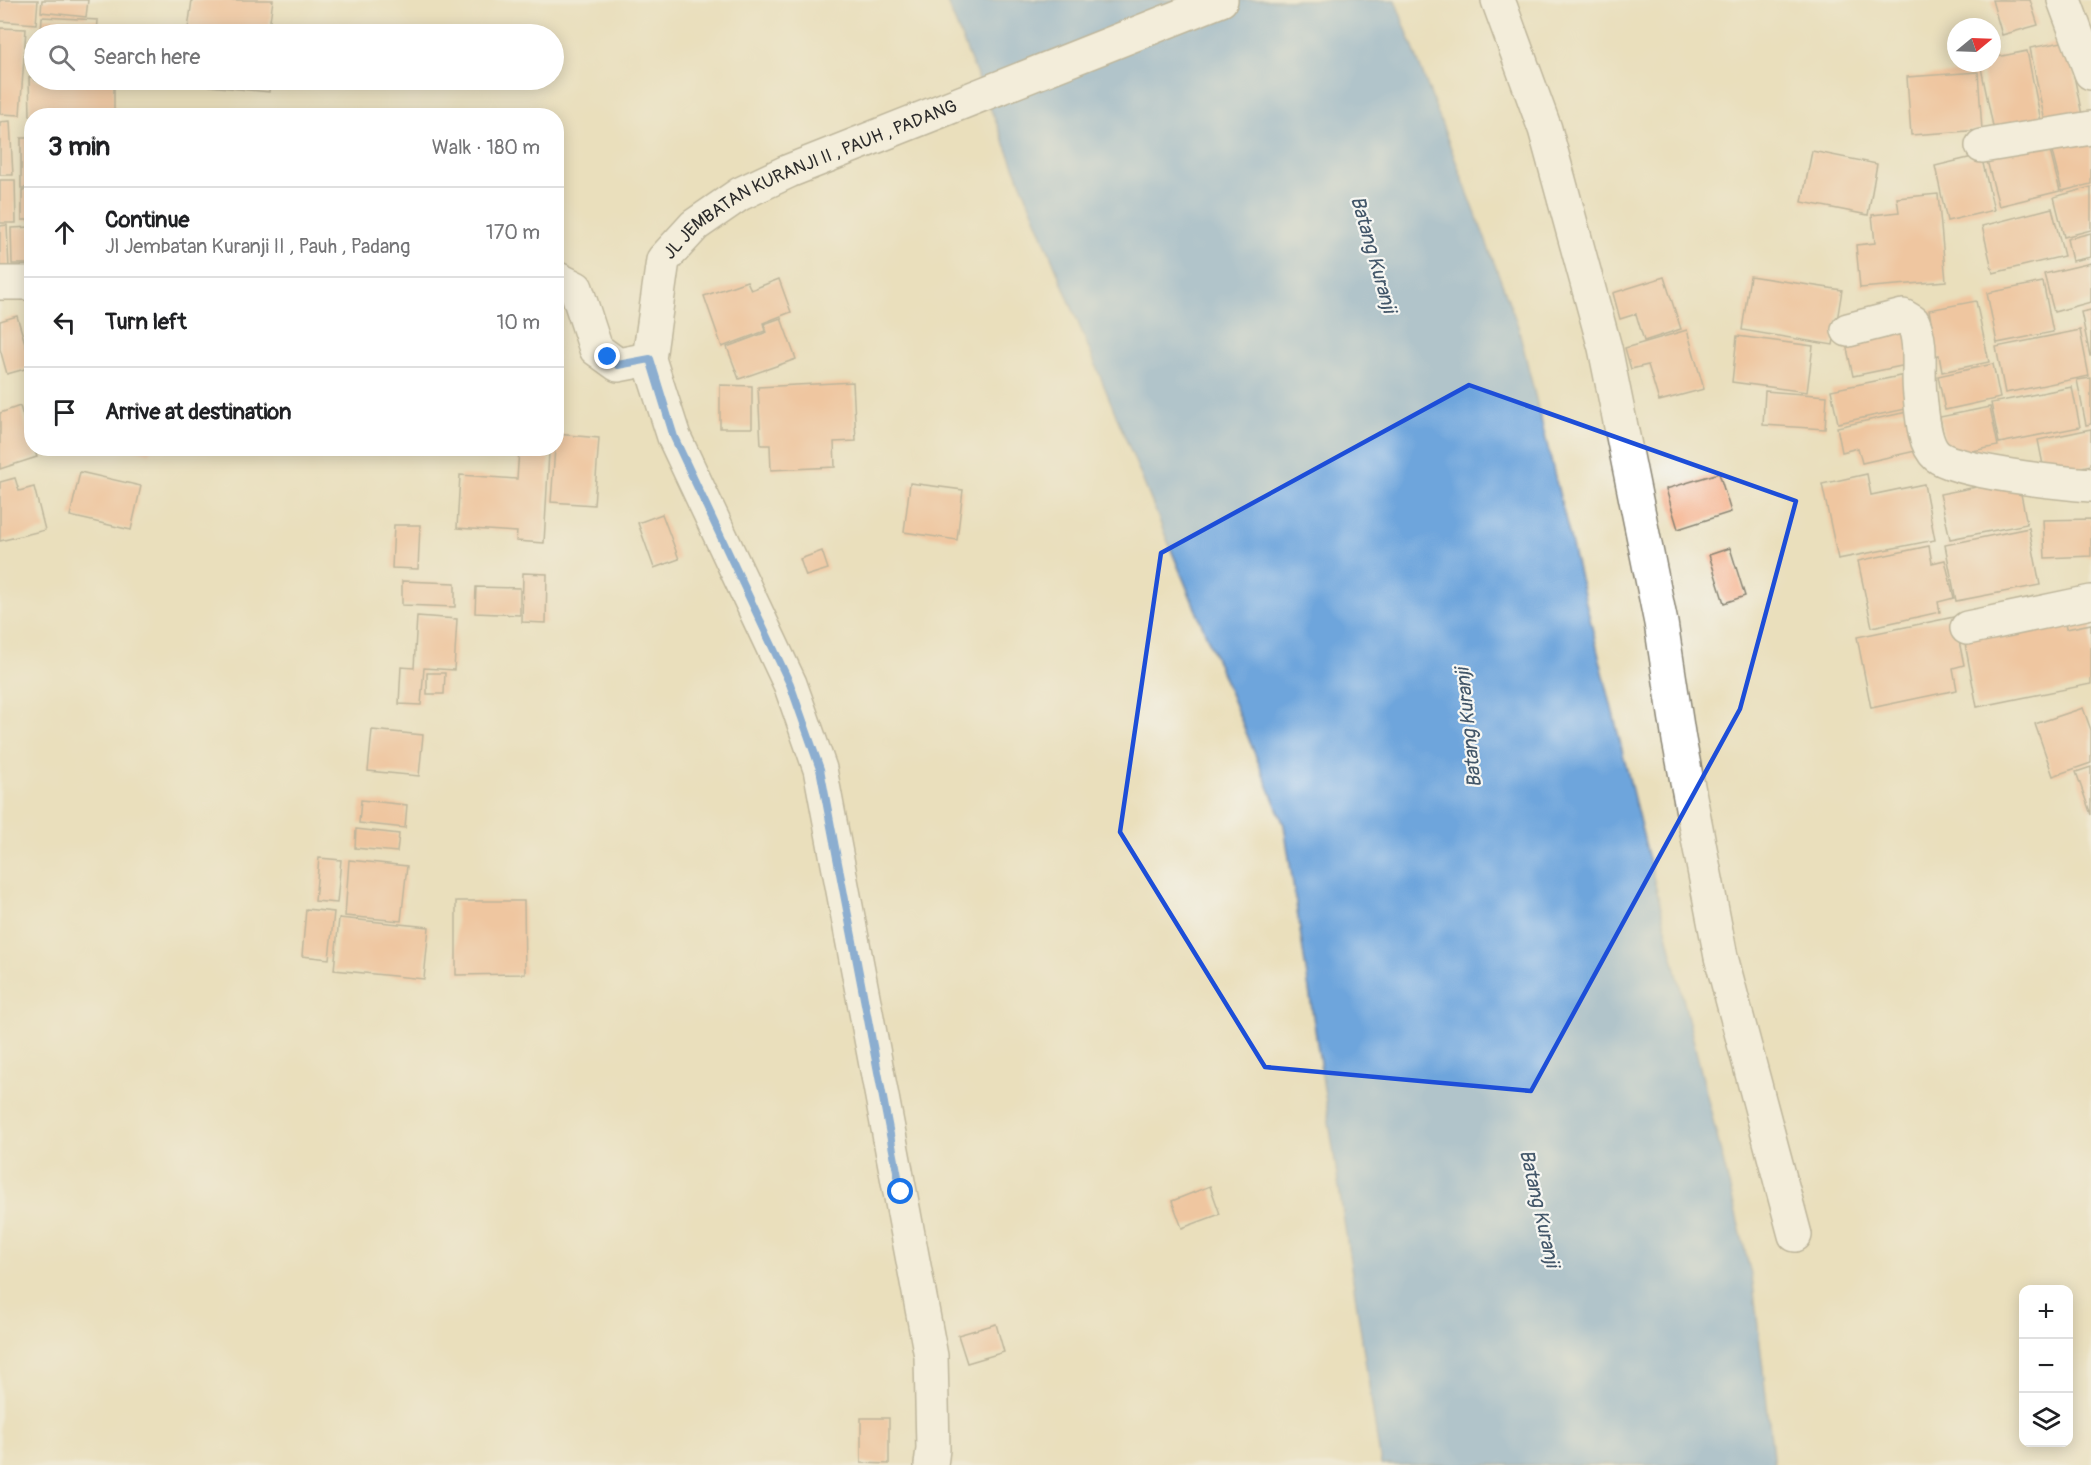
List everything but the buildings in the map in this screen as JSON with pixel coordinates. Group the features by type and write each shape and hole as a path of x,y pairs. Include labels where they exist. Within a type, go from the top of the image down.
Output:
{"street":[{"name":"JL JEMBATAN KURANJI II , PAUH , PADANG","path":"931,1465 933,1449 931,1356 820,769 790,684 674,437 650,359 663,260 695,225 740,194 811,163 1221,0"},
{"path":"1498,0 1545,129 1605,348 1661,623 1679,740 1721,957 1795,1235"},
{"path":"2064,0 2091,73"},
{"path":"1982,146 2091,128"},
{"path":"0,282 24,283"},
{"path":"564,282 576,288 584,319 598,352 618,365 650,359"},
{"path":"1848,330 1903,316 1913,322 1920,359 1919,392 1924,420 1929,442 1937,456 1950,463 1976,469 2091,484"},
{"path":"1967,628 2091,602"}],"highlighted area":[{"path":"1469,385 1796,501 1740,709 1531,1091 1265,1067 1120,832 1161,553"}],"water":[{"name":"Batang Kuranji","path":"946,0 1395,0 1518,326 1753,1283 1774,1465 1381,1465 1284,825"}],"route":[{"path":"608,357 618,365 650,359 674,437 790,684 820,769 901,1192"}]}
